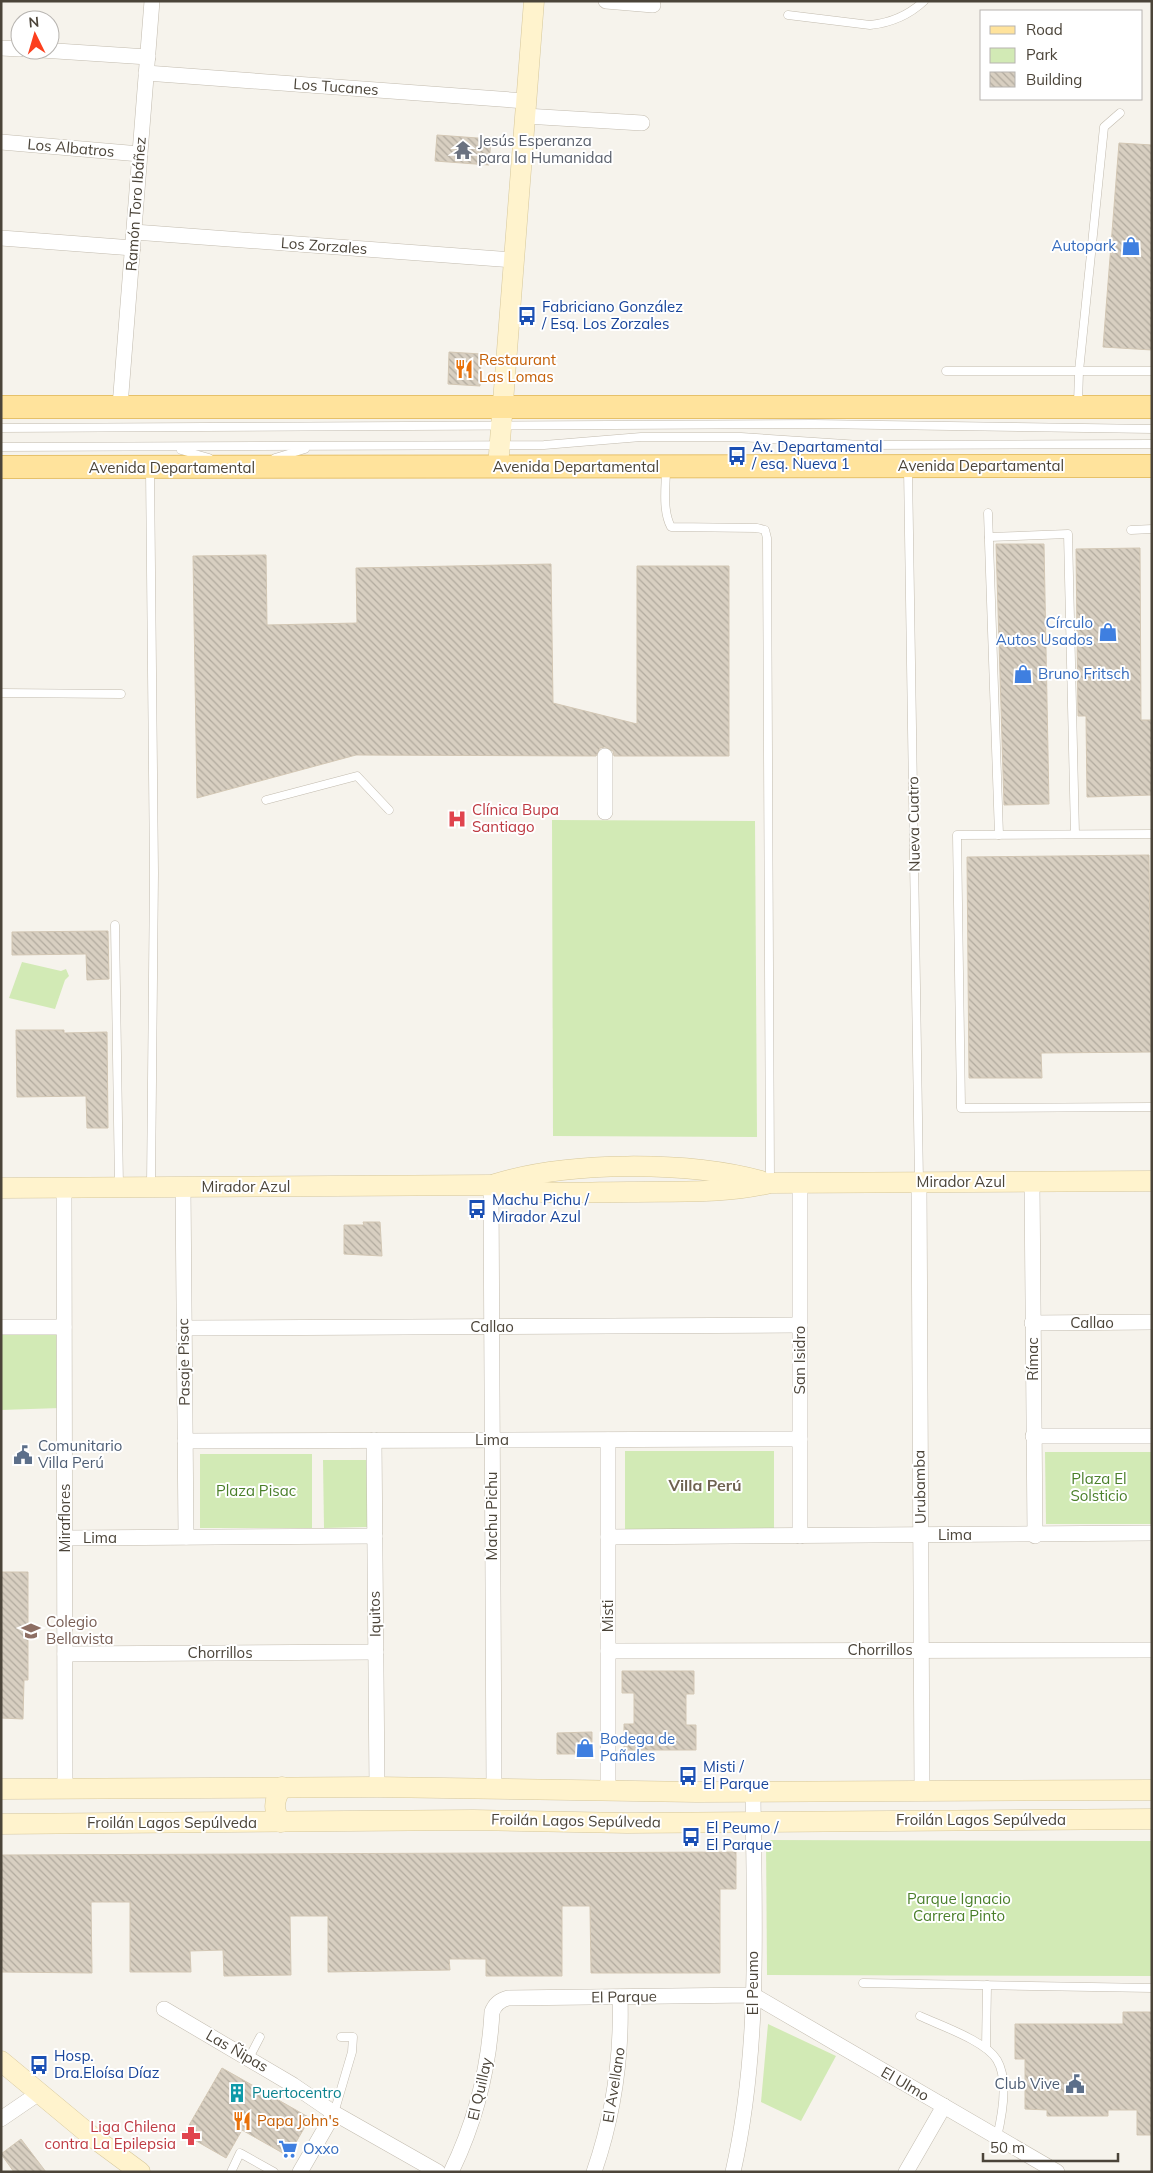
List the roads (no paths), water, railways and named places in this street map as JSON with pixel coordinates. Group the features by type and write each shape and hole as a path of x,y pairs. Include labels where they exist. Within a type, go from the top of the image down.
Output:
{"main road":[{"path":"1,407 120,406 501,415 1078,406 1152,407"},
{"name":"Avenida Departamental","path":"1,468 1152,466"}],"street":[{"name":"Ramón Toro Ibáñez","path":"120,406 152,1"},
{"path":"498,467 534,1"},
{"path":"606,1 653,5"},
{"path":"60,51 148,56"},
{"name":"Los Tucanes","path":"146,73 526,108 642,123"},
{"name":"Los Albatros","path":"1,142 140,154"},
{"name":"Los Zorzales","path":"134,232 514,260"},
{"path":"1,238 133,248"},
{"path":"605,756 605,812"},
{"name":"Mirador Azul","path":"1,1188 491,1185 515,1190 549,1192 712,1191 742,1189 770,1183 1152,1181"},
{"name":"Urubamba","path":"918,1182 922,1791"},
{"name":"Rímac","path":"1032,1182 1035,1536"},
{"name":"San Isidro","path":"800,1183 800,1536"},
{"name":"Machu Pichu","path":"488,1787 492,1440 491,1185"},
{"name":"Pasaje Pisac","path":"182,1187 186,1537"},
{"name":"Miraflores","path":"64,1188 65,1789"},
{"name":"Callao","path":"1032,1323 1152,1322"},
{"name":"Callao","path":"184,1328 800,1325"},
{"path":"1,1327 64,1326"},
{"path":"1033,1436 1152,1436"},
{"name":"Lima","path":"185,1441 800,1439"},
{"name":"Iquitos","path":"374,1440 377,1787"},
{"name":"Misti","path":"608,1440 608,1791"},
{"name":"Lima","path":"608,1537 1035,1536 1152,1533"},
{"name":"Lima","path":"65,1538 374,1536"},
{"name":"Chorrillos","path":"608,1651 1152,1650"},
{"name":"Chorrillos","path":"65,1654 376,1652"},
{"path":"281,1822 275,1806 278,1793 282,1787"},
{"path":"473,1820 488,1787"},
{"name":"Froilán Lagos Sepúlveda","path":"1,1789 488,1787 608,1791 753,1792 1152,1790"},
{"path":"1125,1790 1126,1819"},
{"name":"El Peumo","path":"733,2172 749,2085 753,2030 753,1792"},
{"name":"Froilán Lagos Sepúlveda","path":"1,1824 473,1820 626,1823 1152,1819"},
{"name":"El Parque","path":"497,2004 508,1998 753,1996"},
{"name":"El Ulmo","path":"753,1996 1055,2171"},
{"name":"El Avellano","path":"594,2172 605,2138 617,2085 621,2028 620,1997"},
{"name":"El Quillay","path":"451,2172 472,2122 481,2093 488,2062 492,2012 497,2004"},
{"name":"Las Ñipas","path":"164,2009 249,2058 334,2113 438,2172"},
{"path":"1,2061 136,2171"},
{"path":"1,2120 39,2093"},
{"path":"906,2172 944,2106"},
{"path":"300,2172 334,2113"}],"lane":[{"path":"788,15 861,24 881,24 915,10 924,1"},
{"path":"1078,406 1079,371 1104,127 1120,113"},
{"path":"946,371 1152,372"},
{"path":"1,428 501,415 814,424 1152,429"},
{"path":"1,447 500,445 557,444 641,437 741,437 852,445 1152,444"},
{"path":"172,447 240,468 314,446"},
{"name":"Nueva Cuatro","path":"908,466 918,1182"},
{"path":"150,467 154,864 151,1187"},
{"path":"666,467 666,511 667,520 671,527 757,528 765,530 767,538 770,1183"},
{"path":"988,514 998,835"},
{"path":"1131,530 1152,529"},
{"path":"989,537 1068,534 1075,834"},
{"path":"1,693 121,694"},
{"path":"266,800 357,776 390,810"},
{"path":"1152,834 957,835 961,1108 1152,1107"},
{"path":"115,925 119,1187"},
{"path":"864,1983 1152,1988"},
{"path":"986,2048 987,1985"},
{"path":"920,2016 986,2048 997,2060 1002,2074 1003,2108 997,2137"},
{"path":"249,2058 260,2037"},
{"path":"334,2113 352,2052 353,2037 341,2037"},
{"path":"231,2172 240,2154 274,2172"}],"place":[{"name":"Jesús Esperanza para la Humanidad","path":"463,150"},
{"name":"Autopark","path":"1131,246"},
{"name":"Fabriciano González / Esq. Los Zorzales","path":"527,316"},
{"name":"Restaurant Las Lomas","path":"464,369"},
{"name":"Av. Departamental / esq. Nueva 1","path":"737,456"},
{"name":"Círculo Autos Usados","path":"1108,632"},
{"name":"Bruno Fritsch","path":"1023,674"},
{"name":"Clínica Bupa Santiago","path":"457,819"},
{"name":"Machu Pichu / Mirador Azul","path":"477,1209"},
{"name":"Comunitario Villa Perú","path":"23,1455"},
{"name":"Colegio Bellavista","path":"31,1631"},
{"name":"Bodega de Pañales","path":"585,1748"},
{"name":"Misti / El Parque","path":"688,1776"},
{"name":"El Peumo / El Parque","path":"691,1837"},
{"name":"Hosp. Dra.Eloísa Díaz","path":"39,2065"},
{"name":"Club Vive","path":"1075,2084"},
{"name":"Puertocentro","path":"237,2093"},
{"name":"Papa John's","path":"242,2121"},
{"name":"Liga Chilena contra La Epilepsia","path":"191,2136"},
{"name":"Oxxo","path":"288,2149"}],"district":[{"name":"Villa Perú","path":"705,1485"}],"park label":[{"name":"Plaza El Solsticio","path":"1099,1488"},
{"name":"Plaza Pisac","path":"256,1491"},
{"name":"Parque Ignacio Carrera Pinto","path":"959,1908"}]}
